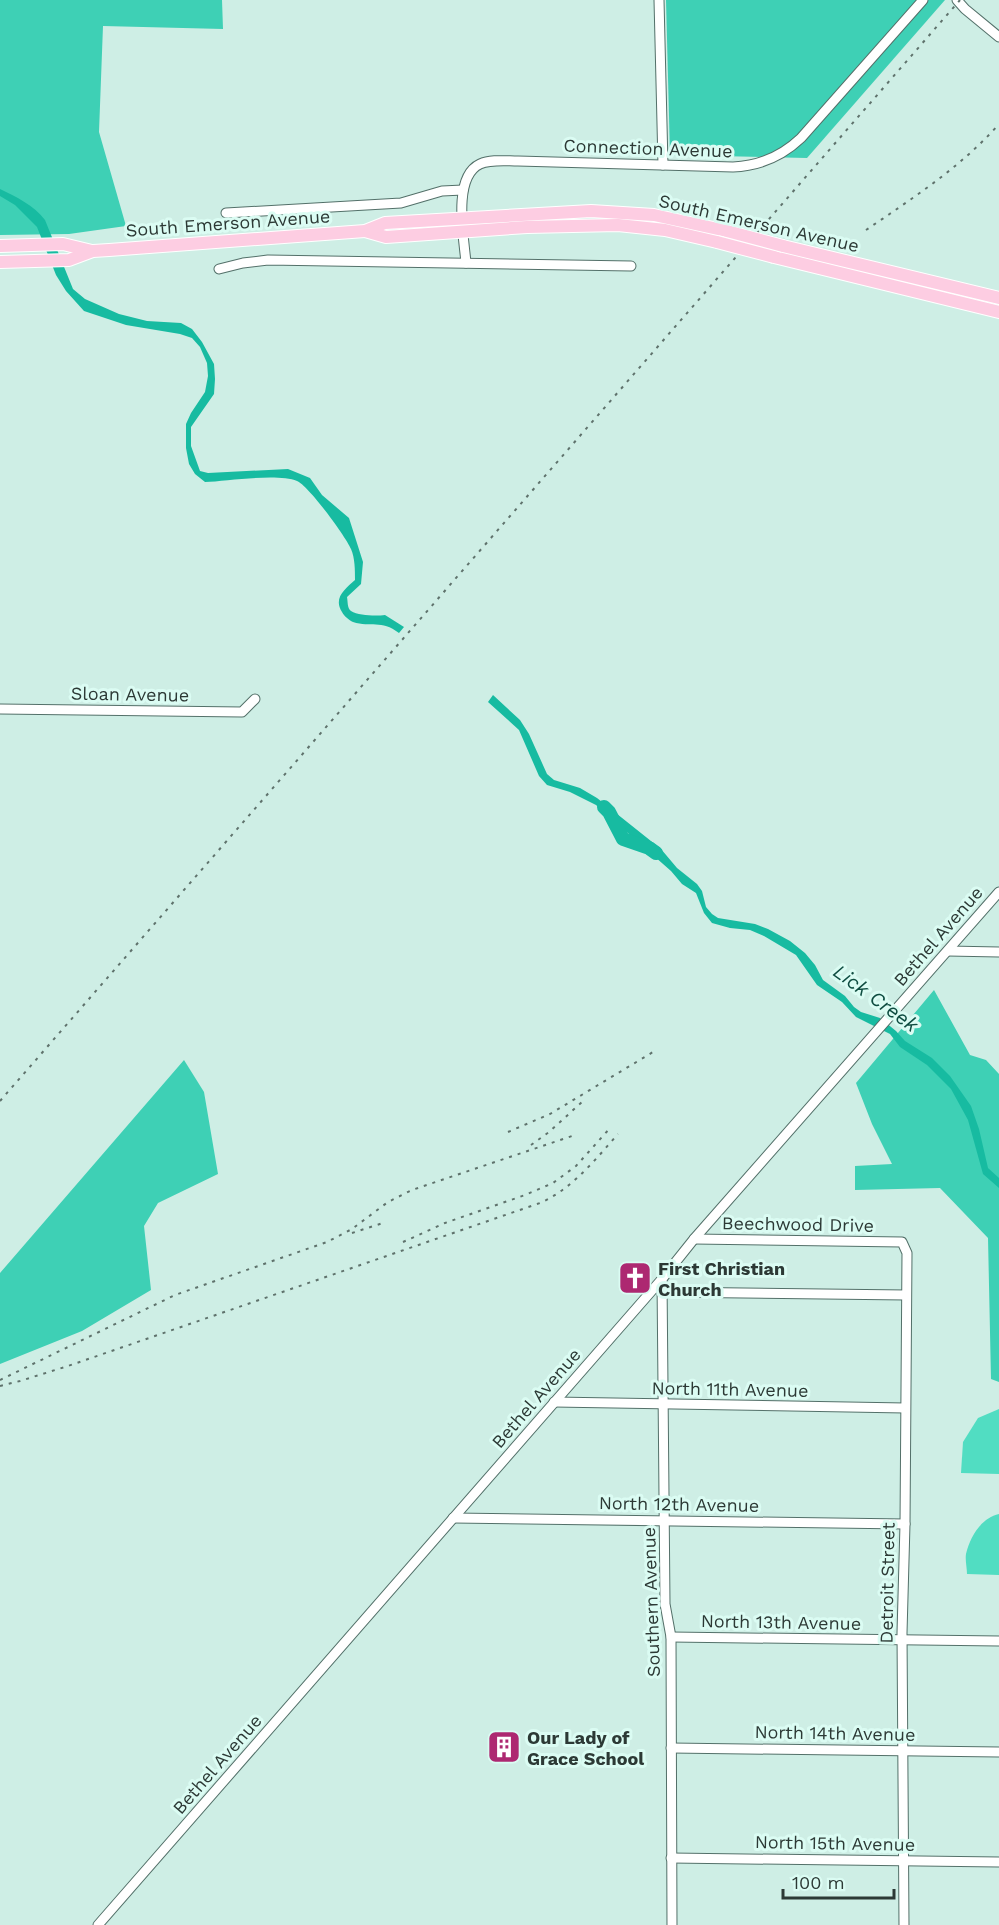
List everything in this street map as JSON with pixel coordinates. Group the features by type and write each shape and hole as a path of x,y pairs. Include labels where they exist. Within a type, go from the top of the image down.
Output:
{"main road":[{"name":"South Emerson Avenue","path":"0,262 69,260 93,251 365,231 385,223 572,212 621,212 672,218 999,298"},
{"name":"South Emerson Avenue","path":"365,231 387,237 528,227 618,225 665,230 999,312"},
{"name":"South Emerson Avenue","path":"0,246 63,244 93,251"}],"street":[{"path":"659,0 663,165"},
{"name":"Connection Avenue","path":"463,190 467,177 473,169 487,162 746,166 770,160 787,151 801,138 923,0"},
{"path":"952,0 960,8 965,9"},
{"path":"957,0 999,37"},
{"path":"463,190 466,263"},
{"name":"South Emerson Avenue","path":"226,213 401,203 442,192 463,190"},
{"path":"219,269 243,262 268,260 631,266"},
{"name":"Sloan Avenue","path":"0,709 242,712 255,699"},
{"name":"Bethel Avenue","path":"98,1925 662,1279 693,1239 999,892"},
{"path":"948,951 999,952"},
{"name":"Beechwood Drive","path":"693,1239 902,1242"},
{"name":"Detroit Street","path":"902,1242 907,1253 902,1640 904,1925"},
{"name":"Southern Avenue","path":"662,1279 665,1604 671,1637 672,1925"},
{"path":"662,1292 906,1295"},
{"name":"North 11th Avenue","path":"554,1402 906,1408"},
{"name":"North 12th Avenue","path":"453,1518 905,1524"},
{"name":"North 13th Avenue","path":"671,1637 999,1641"},
{"name":"North 14th Avenue","path":"671,1748 999,1752"},
{"name":"North 15th Avenue","path":"671,1858 999,1862"}],"shaded area":[{"path":"0,0 222,0 223,29 103,26 99,132 126,226 69,234 0,235"},
{"path":"666,0 945,0 807,158 670,155"},
{"path":"0,189 30,206 45,220 73,289 85,299 119,314 147,321 181,323 192,329 214,364 215,379 214,394 191,427 191,446 200,471 208,473 288,469 310,478 322,495 349,518 363,562 361,584 347,597 349,608 359,614 385,615 404,627 399,633 387,626 353,622 343,613 340,598 344,590 355,580 352,553 335,523 318,501 297,481 252,478 205,482 195,474 189,464 186,448 186,424 205,392 208,376 207,363 200,347 192,338 180,334 126,325 84,311 66,291 56,275 37,227 15,205 0,196"},
{"name":"Lick Creek","path":"493,695 520,720 547,774 554,780 580,788 597,798 661,849 677,868 697,884 702,891 706,907 712,914 718,918 755,924 790,941 805,953 823,980 845,996 854,1007 861,1012 880,1018 905,1041 932,1058 950,1076 971,1106 988,1168 999,1178 999,1188 983,1174 968,1120 951,1089 927,1065 900,1047 890,1034 856,1017 842,1002 817,985 796,955 750,930 712,923 704,913 696,893 682,884 671,871 596,805 570,792 547,785 539,776 519,730 488,702"},
{"path":"934,990 970,1055 986,1060 999,1074 999,1382 991,1379 988,1238 940,1188 855,1190 855,1166 892,1164 872,1124 856,1083"},
{"path":"184,1060 204,1092 218,1174 158,1203 144,1226 151,1290 82,1331 0,1364 0,1273"},
{"path":"999,1409 999,1474 961,1473 963,1442 978,1418"},
{"path":"999,1514 999,1575 967,1574 966,1554 973,1535 982,1524"}],"waterway":[{"name":"Lick Creek","path":"604,807 623,839 649,848 656,853"}],"railway":[{"path":"0,1101 960,0"},
{"path":"866,230 953,168 999,124"},
{"path":"508,1132 550,1114 653,1052"},
{"path":"531,1145 582,1102"},
{"path":"403,1242 445,1223 553,1183 576,1166 611,1127"},
{"path":"0,1386 68,1366 540,1203 573,1182 618,1134"},
{"path":"0,1380 175,1295 327,1242 352,1229 388,1202 412,1190 572,1136"},
{"path":"352,1233 383,1223"}],"place":[{"name":"First Christian Church","path":"635,1278"},
{"name":"Our Lady of Grace School","path":"504,1747"}]}
